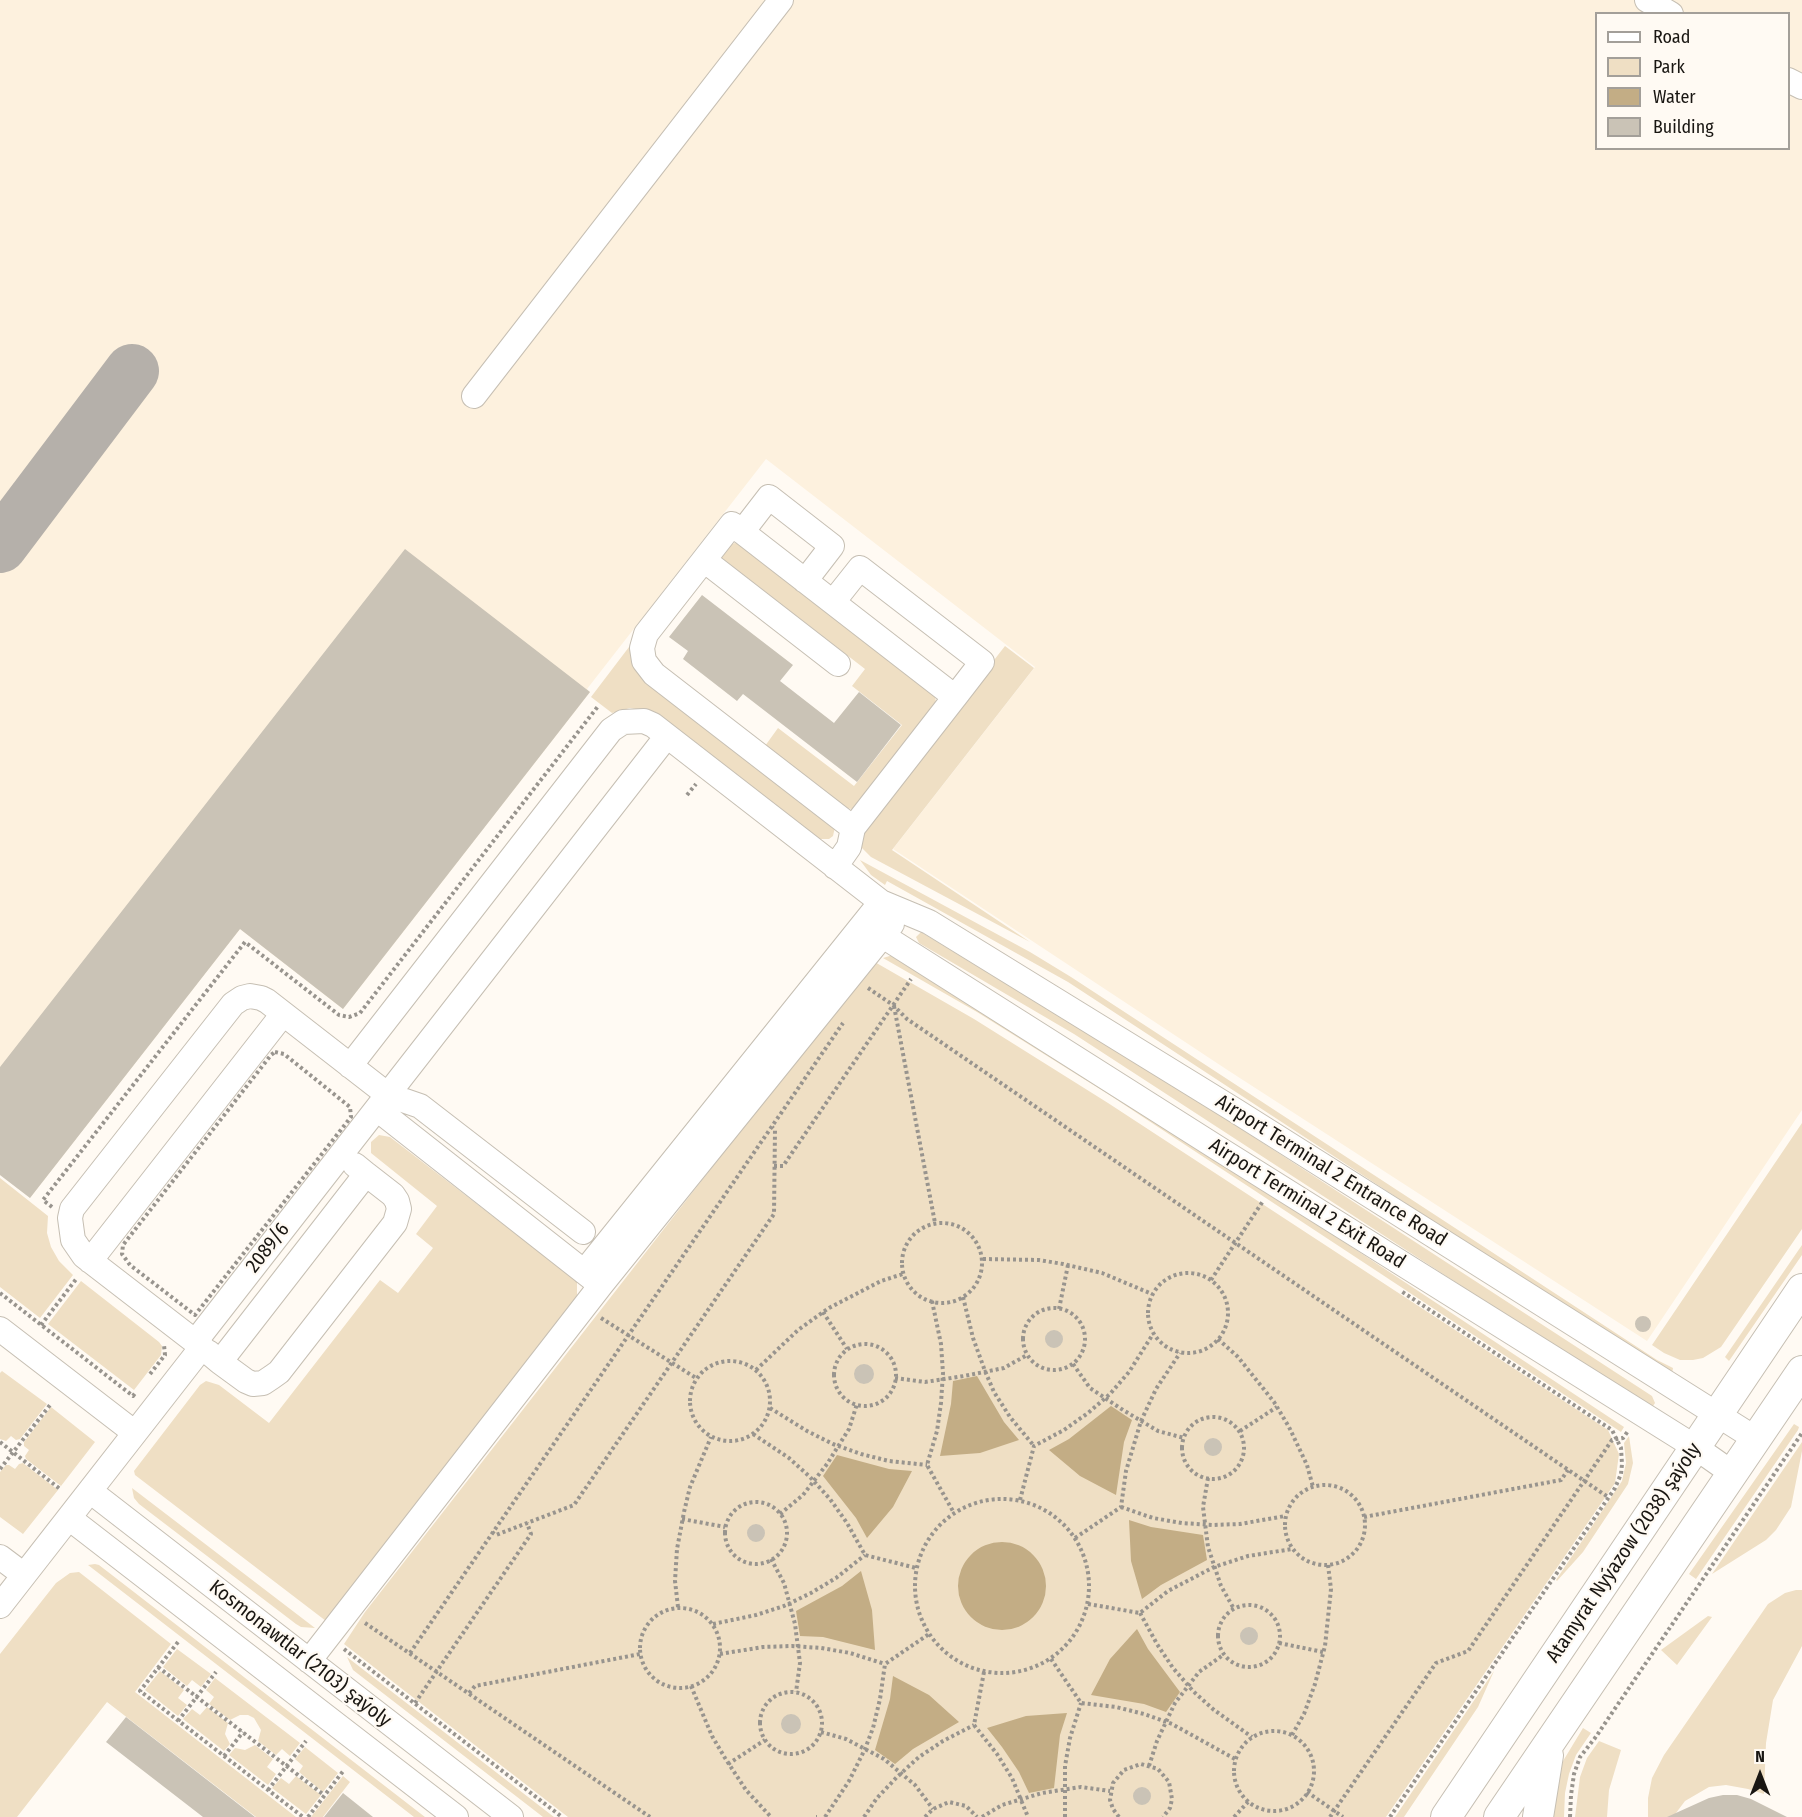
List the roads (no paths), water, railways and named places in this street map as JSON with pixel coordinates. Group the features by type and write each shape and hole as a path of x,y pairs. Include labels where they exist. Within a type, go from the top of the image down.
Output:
{"main road":[{"name":"Atamyrat Nyýazow (2038) şaýoly","path":"1446,1817 1802,1289"},
{"path":"1499,1817 1802,1371"},
{"path":"1538,1817 1549,1745"}],"street":[{"path":"474,396 781,0"},
{"path":"1647,0 1668,12"},
{"path":"742,532 769,497 832,546 805,581"},
{"path":"853,828 654,674 644,661 642,648 646,634 732,524 955,697"},
{"path":"704,560 838,664"},
{"path":"832,602 860,567 982,662 853,828 849,847 836,867"},
{"name":"Airport Terminal 2 Entrance Road","path":"350,1066 611,730 623,722 636,720 649,723 836,867 892,906 928,922 1236,1111 1756,1439"},
{"name":"2089/6","path":"206,1350 341,1155 667,736"},
{"path":"593,1278 883,936 892,906"},
{"path":"309,1661 593,1278 892,906"},
{"name":"Airport Terminal 2 Exit Road","path":"883,936 1695,1447 1732,1473"},
{"path":"341,1155 393,1195 399,1209 395,1222 279,1372 262,1383 253,1384 246,1381 206,1350 81,1265 70,1230 72,1209 234,1004 250,996 261,998 350,1066 382,1102 593,1278"},
{"path":"81,1265 283,1014"},
{"path":"382,1102 420,1106 583,1232"},
{"path":"0,1606 135,1433 206,1350 366,1174"},
{"path":"0,1329 135,1433"},
{"name":"Kosmonawtlar (2103) şaýoly","path":"90,1491 511,1817"},
{"name":"Kosmonawtlar (2103) şaýoly","path":"69,1518 456,1817"},
{"path":"0,1557 24,1575"}],"water":[{"path":"977,1376 1004,1422 1019,1440 980,1453 940,1456 951,1404 953,1381"},
{"path":"1111,1406 1132,1420 1124,1442 1116,1495 1080,1476 1049,1450 1069,1439"},
{"path":"837,1455 889,1469 912,1471 893,1507 867,1538 856,1518 823,1476"},
{"path":"1129,1520 1151,1527 1203,1535 1207,1560 1161,1585 1142,1599 1131,1561"},
{"path":"1002,1542 1019,1546 1033,1555 1042,1569 1046,1586 1042,1603 1033,1617 1019,1626 1002,1630 985,1626 971,1617 962,1603 958,1586 962,1569 971,1555 985,1546"},
{"path":"861,1571 872,1610 875,1650 823,1637 800,1636 796,1611 842,1586"},
{"path":"1137,1629 1148,1649 1180,1692 1166,1712 1144,1704 1091,1695 1110,1659"},
{"path":"893,1676 929,1695 959,1722 913,1749 895,1764 875,1750 890,1699"},
{"path":"1067,1713 1060,1735 1054,1788 1029,1793 1019,1772 987,1728 1026,1716"}]}
